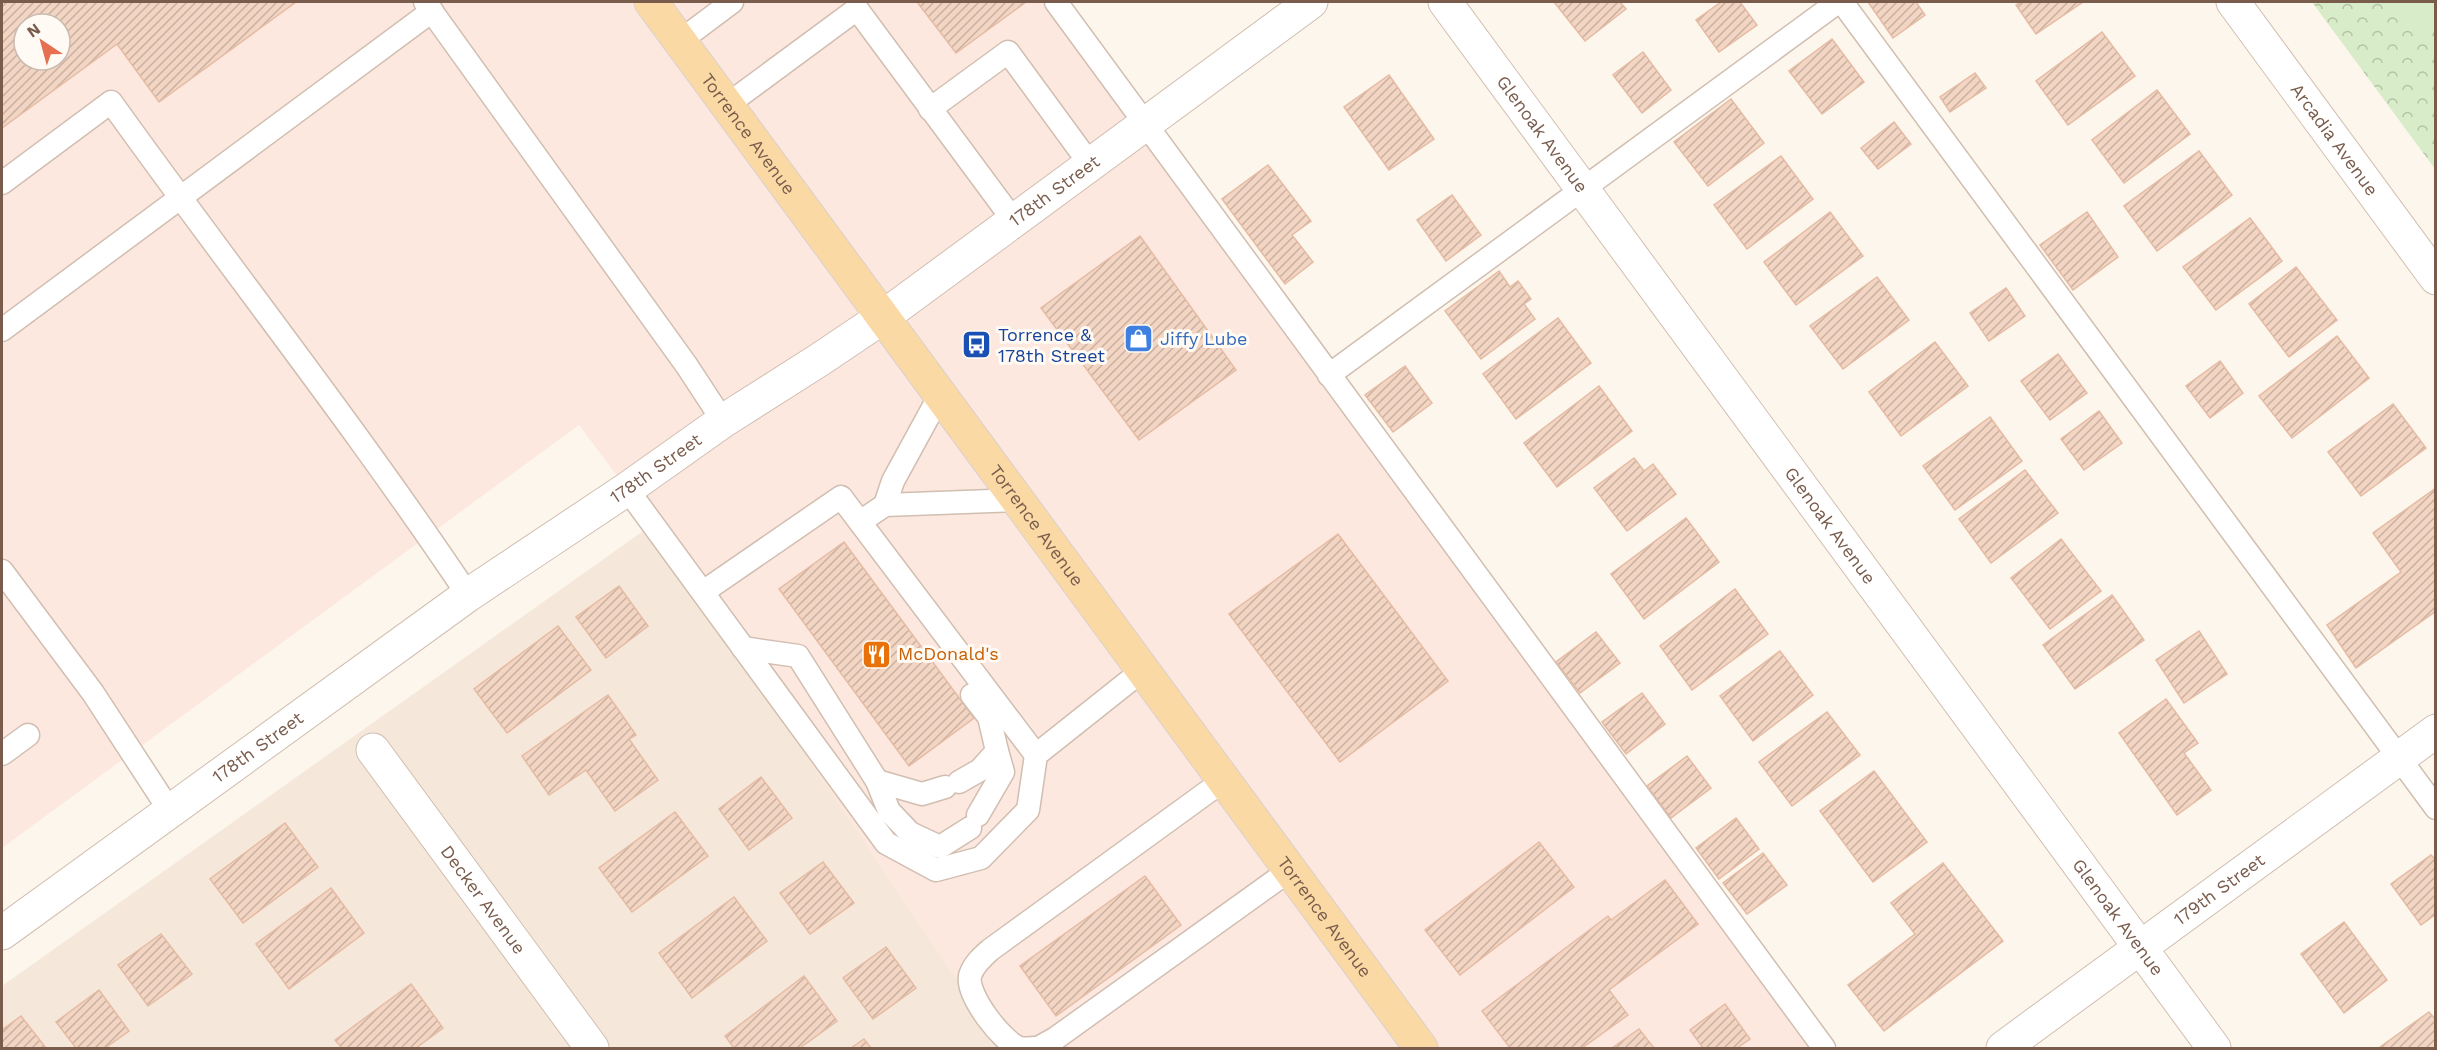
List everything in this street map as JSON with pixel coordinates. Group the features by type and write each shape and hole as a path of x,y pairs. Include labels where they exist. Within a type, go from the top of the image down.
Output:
{"main road":[{"name":"Torrence Avenue","path":"651,2 1421,1048"}],"street":[{"name":"178th Street","path":"2,933 468,595 627,489 723,421 883,317 1311,2"},
{"name":"Glenoak Avenue","path":"1444,2 2214,1048"},
{"name":"Arcadia Avenue","path":"2233,2 2436,278"},
{"name":"179th Street","path":"2003,1048 2436,731"},
{"name":"Decker Avenue","path":"373,750 592,1048"}],"lane":[{"path":"680,41 732,2"},
{"path":"1056,2 1824,1048"},
{"path":"1329,375 1840,2 2436,808"},
{"path":"5,319 180,199 428,6 687,366 723,421"},
{"path":"727,105 857,9 1014,221"},
{"path":"930,109 1008,52 1090,164"},
{"path":"2,183 111,102 180,199 389,480 468,595"},
{"path":"743,648 798,656 877,781 889,812 910,833 940,847 974,822 1003,771 989,717 869,560 866,531 885,505 893,481 940,395"},
{"path":"627,489 886,843 936,870 981,858 1028,810 1036,755 1143,670"},
{"path":"703,592 841,497 1036,755"},
{"path":"885,505 1018,501"},
{"path":"2,571 93,693 170,811"},
{"path":"2,754 28,735"},
{"path":"877,781 922,794 952,784 980,770 997,751"},
{"path":"1224,780 990,950 976,963 970,978 975,998 1001,1034 1020,1048 1036,1048 1056,1038 1290,870"}],"shaded area":[{"path":"2,2 1056,2 1825,1048 1003,1048 627,489 579,425 2,848"},
{"path":"653,524 1011,1048 2,1048 2,986"}],"green space":[{"path":"2312,2 2435,2 2435,169"},
{"path":"2391,2 2435,2 2435,27 2420,39"}],"building":[{"path":"2,2 296,2 159,102 117,44 2,128"},
{"path":"917,2 1026,2 956,53"},
{"path":"1554,2 1620,2 1626,9 1585,41"},
{"path":"1721,2 1740,2 1757,25 1719,52 1696,20"},
{"path":"1868,2 1916,2 1925,15 1893,38"},
{"path":"2021,2 2083,2 2036,34 2016,5"},
{"path":"2102,32 2135,76 2068,125 2036,81"},
{"path":"1832,39 1864,82 1822,114 1789,71"},
{"path":"1643,52 1671,90 1642,113 1613,75"},
{"path":"1975,73 1986,88 1950,112 1940,97"},
{"path":"1389,75 1434,139 1389,170 1344,107"},
{"path":"2157,90 2190,134 2124,183 2092,140"},
{"path":"1731,99 1764,143 1708,186 1674,142"},
{"path":"1894,122 1911,144 1878,169 1861,148"},
{"path":"2199,151 2232,195 2157,251 2124,206"},
{"path":"1781,156 1813,199 1747,249 1714,205"},
{"path":"1268,165 1311,221 1292,235 1313,262 1285,284 1222,199"},
{"path":"1452,195 1481,235 1446,261 1417,220"},
{"path":"1830,212 1863,256 1796,305 1764,262"},
{"path":"2087,212 2118,257 2073,290 2040,245"},
{"path":"2250,218 2282,261 2216,310 2183,267"},
{"name":"Jiffy Lube","path":"1140,236 1236,370 1139,440 1041,308"},
{"path":"2296,267 2337,320 2289,357 2249,304"},
{"path":"1499,271 1510,287 1518,281 1531,299 1524,304 1535,319 1481,359 1445,311"},
{"path":"1877,277 1909,320 1843,369 1810,326"},
{"path":"2006,288 2025,316 1989,341 1970,313"},
{"path":"1558,318 1591,363 1516,419 1483,374"},
{"path":"2337,336 2369,378 2292,438 2259,396"},
{"path":"1935,342 1968,386 1901,436 1869,392"},
{"path":"2058,354 2087,393 2050,420 2021,381"},
{"path":"2220,361 2243,393 2210,418 2186,386"},
{"path":"1405,366 1432,403 1393,432 1365,395"},
{"path":"1599,386 1632,431 1557,487 1524,443"},
{"path":"2393,404 2426,448 2361,496 2328,452"},
{"path":"2099,411 2122,443 2084,470 2061,439"},
{"path":"1990,417 2022,461 1955,510 1923,466"},
{"path":"1634,458 1644,471 1653,464 1676,494 1627,531 1594,488"},
{"path":"2025,470 2058,513 1991,563 1959,519"},
{"path":"2436,488 2436,611 2356,668 2327,625 2401,572 2373,533"},
{"path":"1686,518 1719,562 1644,619 1611,574"},
{"path":"1338,534 1448,681 1340,762 1229,614"},
{"path":"2061,539 2101,591 2050,629 2011,578"},
{"name":"McDonald's","path":"844,542 974,718 909,766 779,589"},
{"path":"619,586 648,626 606,658 576,617"},
{"path":"1735,589 1768,634 1692,690 1660,646"},
{"path":"2112,595 2144,640 2075,689 2043,645"},
{"path":"558,626 591,670 507,733 474,689"},
{"path":"2199,631 2227,674 2184,703 2156,660"},
{"path":"1596,632 1620,663 1580,693 1556,662"},
{"path":"1780,651 1813,695 1753,741 1720,696"},
{"path":"1642,693 1665,724 1626,754 1602,722"},
{"path":"608,695 636,735 629,739 658,780 615,811 586,770 549,795 522,756"},
{"path":"2166,699 2198,743 2184,753 2211,790 2177,815 2119,733"},
{"path":"1827,712 1860,755 1792,806 1759,762"},
{"path":"1687,756 1711,788 1671,818 1647,786"},
{"path":"1874,771 1927,842 1873,882 1820,811"},
{"path":"761,777 792,818 749,850 719,809"},
{"path":"675,812 708,856 632,912 599,868"},
{"path":"1736,818 1759,849 1719,879 1696,848"},
{"path":"285,823 318,867 243,923 210,879"},
{"path":"1539,842 1574,887 1460,975 1425,930"},
{"path":"1763,853 1787,885 1747,914 1723,883"},
{"path":"2431,855 2436,860 2436,914 2421,925 2391,884"},
{"path":"823,862 854,903 810,934 780,893"},
{"path":"1943,863 2003,941 1884,1031 1848,985 1915,934 1891,903"},
{"path":"1145,876 1181,925 1056,1016 1020,966"},
{"path":"1665,880 1698,924 1609,990 1628,1015 1582,1048 1510,1048 1482,1011 1608,916 1611,920"},
{"path":"331,888 364,933 289,989 256,944"},
{"path":"734,897 767,941 692,998 659,953"},
{"path":"2344,922 2387,980 2344,1013 2301,954"},
{"path":"161,934 192,974 148,1006 118,965"},
{"path":"886,947 916,988 873,1019 843,978"},
{"path":"804,976 837,1021 800,1048 734,1048 725,1036"},
{"path":"411,984 443,1028 416,1048 342,1048 335,1040"},
{"path":"99,990 129,1031 105,1048 76,1048 56,1022"},
{"path":"1725,1004 1750,1039 1737,1048 1703,1048 1690,1030"},
{"path":"2429,1012 2436,1020 2436,1048 2380,1047"},
{"path":"21,1016 46,1048 2,1048 2,1030"},
{"path":"1639,1029 1654,1048 1612,1048"},
{"path":"864,1039 871,1048 851,1048"}],"place":[{"name":"Jiffy Lube","path":"1139,339"},
{"name":"Torrence & 178th Street","path":"977,345"},
{"name":"McDonald's","path":"877,654"}]}
